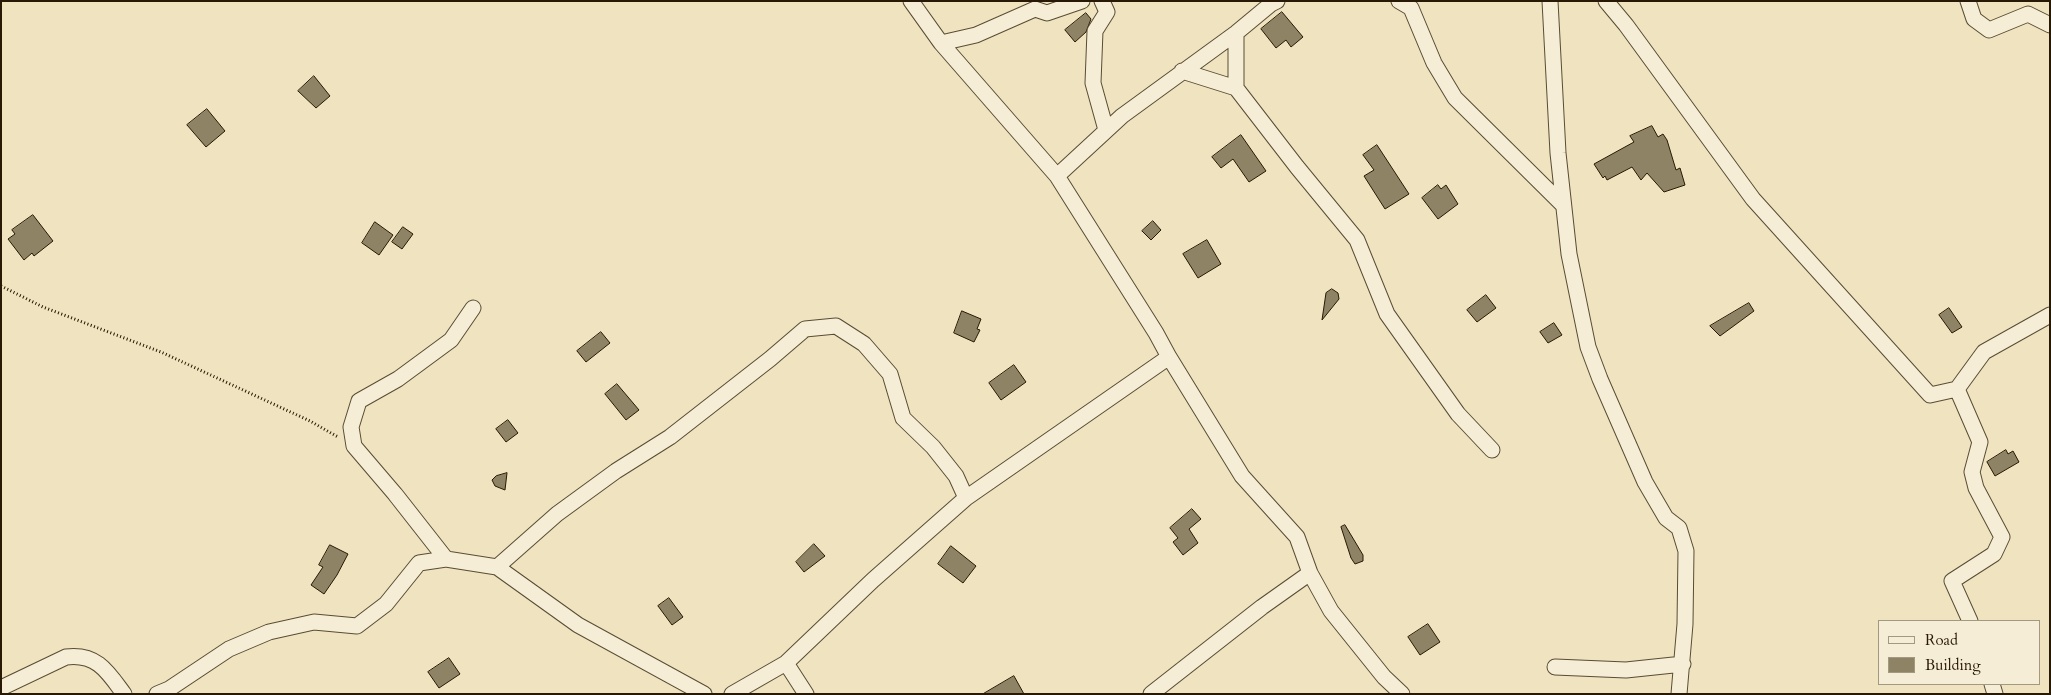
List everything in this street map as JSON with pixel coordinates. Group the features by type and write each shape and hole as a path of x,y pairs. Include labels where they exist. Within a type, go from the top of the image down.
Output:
{"street":[{"path":"911,1 942,43 1056,176 1156,333 1242,476 1297,537 1310,573 1331,611 1384,676 1402,694"},
{"path":"942,43 976,34 1035,9 1047,13 1082,1"},
{"path":"1102,1 1107,12 1095,31 1093,83 1106,130"},
{"path":"1056,176 1122,116 1277,1"},
{"path":"1399,1 1410,8 1434,63 1455,98 1563,205"},
{"path":"1550,1 1558,153 1563,205 1569,254 1588,347 1645,482 1666,518 1679,528 1686,551 1685,624 1680,694"},
{"path":"1606,1 1626,25 1752,199 1930,395 1957,389 1984,352 2050,315"},
{"path":"1968,1 1974,19 1989,30 2028,14 2050,25"},
{"path":"1236,33 1236,88"},
{"path":"1182,71 1236,88 1357,240 1388,314 1458,414 1492,450"},
{"path":"446,559 354,446 351,427 359,402 398,379 451,340 473,308"},
{"path":"497,566 557,514 616,471 670,437 770,359 805,329 836,326 864,344 890,374 903,418 933,447 956,476 966,498"},
{"path":"732,694 786,663 873,580 966,498 1169,357"},
{"path":"1957,389 1980,442 1972,472 1976,488 2002,537 1994,554 1952,581 1970,620"},
{"path":"157,694 169,689 229,648 269,632 314,622 357,626 386,604 419,563 446,559 497,566 578,625 704,694"},
{"path":"1151,694 1262,607 1310,573"},
{"path":"4,687 66,657 76,656 88,658 106,668 124,694"},
{"path":"786,663 806,694"},
{"path":"1555,667 1626,670 1682,664"}],"path":[{"path":"1,286 43,307 161,352 310,421 354,446"}],"building":[{"path":"1282,12 1303,37 1291,47 1286,40 1276,48 1261,29"},
{"path":"1086,13 1091,19 1086,32 1075,42 1065,30"},
{"path":"314,76 330,96 316,108 298,91"},
{"path":"207,109 225,131 206,147 187,125"},
{"path":"1652,126 1658,137 1663,134 1667,140 1676,170 1680,168 1685,185 1664,192 1647,173 1641,180 1632,167 1607,180 1605,176 1603,178 1594,164 1634,142 1630,136"},
{"path":"1241,135 1266,171 1249,182 1233,159 1221,168 1212,157"},
{"path":"1377,145 1409,194 1385,209 1364,176 1374,170 1363,155"},
{"path":"1438,185 1441,189 1446,185 1458,204 1438,219 1422,198"},
{"path":"33,215 53,241 34,256 32,253 24,260 8,239 15,234 12,230"},
{"path":"1153,221 1161,230 1151,240 1142,231"},
{"path":"375,222 393,235 379,255 362,243"},
{"path":"403,227 413,234 402,249 392,242"},
{"path":"1207,240 1221,264 1198,278 1183,254"},
{"path":"1332,289 1338,293 1339,299 1322,320 1326,293"},
{"path":"1486,295 1496,308 1477,322 1467,310"},
{"path":"1749,303 1754,311 1720,336 1710,326"},
{"path":"1949,308 1962,327 1952,333 1939,315"},
{"path":"962,311 981,319 977,329 980,330 974,342 954,333"},
{"path":"1554,323 1562,335 1548,343 1540,332"},
{"path":"601,332 610,343 586,362 577,351"},
{"path":"1014,365 1026,382 1001,400 989,383"},
{"path":"617,384 639,410 626,420 605,394"},
{"path":"508,420 518,433 506,442 496,429"},
{"path":"2006,450 2008,454 2013,451 2019,462 1995,476 1987,462"},
{"path":"507,473 505,490 495,486 492,480 496,476"},
{"path":"1192,509 1201,519 1189,529 1198,543 1183,555 1173,542 1178,538 1170,528"},
{"path":"1345,525 1363,555 1363,561 1355,564 1351,558 1341,527"},
{"path":"814,544 825,556 804,572 796,562"},
{"path":"330,545 348,554 324,594 311,585 323,567 319,565"},
{"path":"951,546 976,566 963,583 938,564"},
{"path":"669,598 683,617 672,625 658,606"},
{"path":"1428,624 1440,642 1420,655 1408,637"},
{"path":"449,658 460,674 439,688 428,672"},
{"path":"1014,676 1024,694 983,694"}]}
